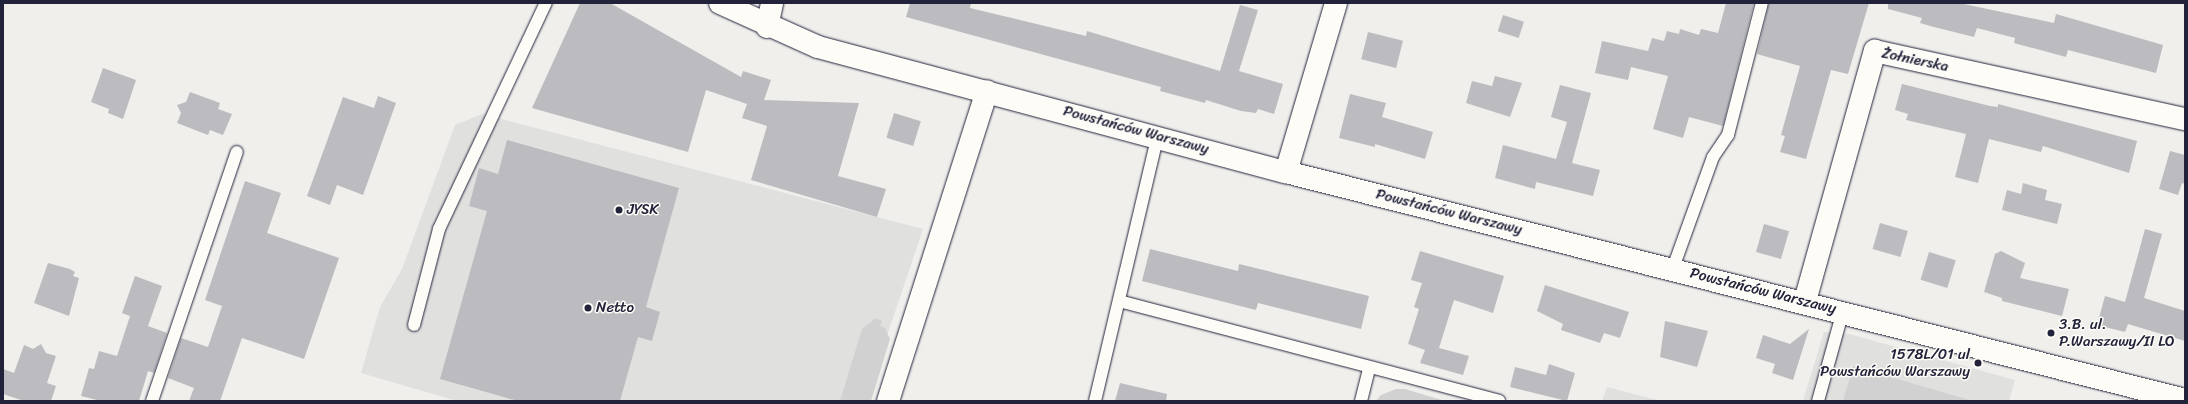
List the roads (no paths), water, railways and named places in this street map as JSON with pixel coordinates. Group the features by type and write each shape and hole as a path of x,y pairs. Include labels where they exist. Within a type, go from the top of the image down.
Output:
{"street":[{"name":"Powstańców Warszawy","path":"720,3 767,26 818,47 1158,135 1286,172 1805,301 2185,400"},
{"path":"767,26 772,3"},
{"path":"1286,172 1336,3"},
{"name":"Żołnierska","path":"1805,301 1875,51 2185,119"},
{"path":"888,401 987,91"}],"lane":[{"path":"414,325 439,229 546,3"},
{"path":"1673,268 1713,156 1728,135 1762,3"},
{"path":"1095,401 1158,135"},
{"path":"152,401 237,152"},
{"path":"1120,300 1337,356 1370,369 1499,401"},
{"path":"1818,401 1843,312"},
{"path":"1361,401 1370,369"}],"place":[{"name":"JYSK","path":"619,210"},
{"name":"Netto","path":"588,308"},
{"name":"3.B. ul. P.Warszawy/II LO","path":"2051,333"},
{"name":"1578L/01 ul Powstańców Warszawy","path":"1978,363"}]}
